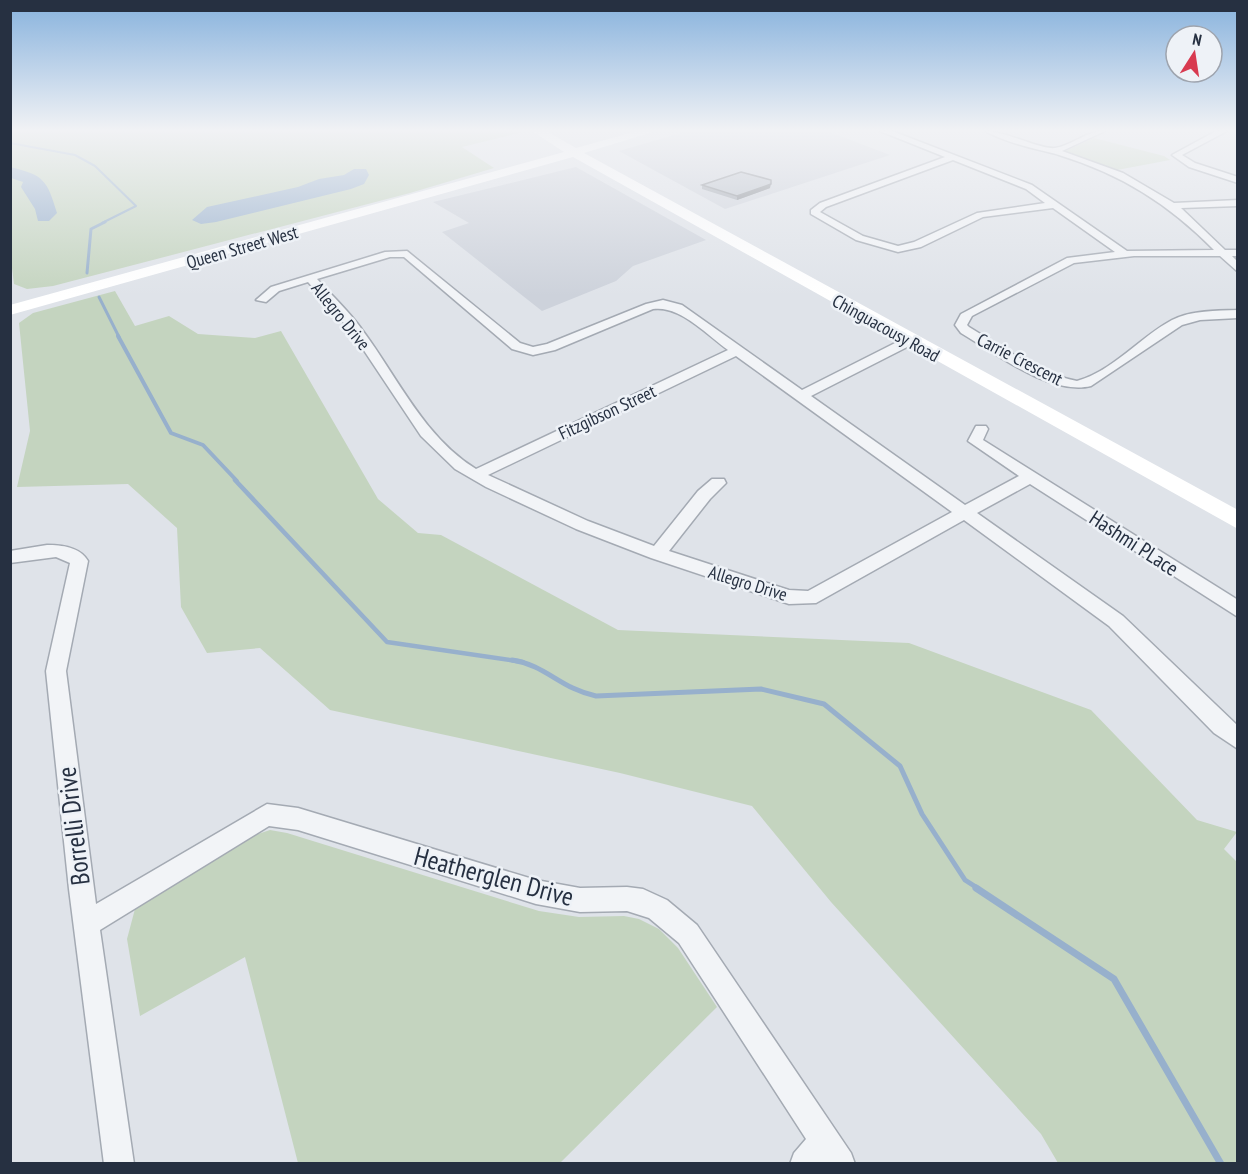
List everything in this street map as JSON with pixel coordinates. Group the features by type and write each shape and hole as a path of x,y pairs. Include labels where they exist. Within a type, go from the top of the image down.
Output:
{"main road":[{"name":"Queen Street West","path":"10,310 462,186"},
{"name":"Chinguacousy Road","path":"644,186 909,341 1238,521"},
{"name":"Chinguacousy Road","path":"654,186 730,224"},
{"name":"Chinguacousy Road","path":"807,267 924,331 1070,416 1238,506"},
{"path":"10,293 78,292"}],"street":[{"path":"875,186 823,205 814,212 878,245 894,249 907,248 985,213 1053,205"},
{"path":"1026,186 1123,253"},
{"path":"1141,186 1171,206 1238,269"},
{"path":"1171,206 1238,202"},
{"name":"Allegro Drive","path":"965,512 810,598 801,599 657,554 566,518 476,475 451,458 391,385 352,325 310,278 389,254 402,253 414,259 523,350 551,347 650,306 663,304 678,308 802,395 965,512 1115,621 1216,722 1238,740"},
{"name":"Carrie Crescent","path":"1238,253 1123,253 1071,260 967,314 960,325 1006,354 1061,381 1077,385 1095,377 1181,321 1206,315 1238,314"},
{"path":"262,300 275,289 310,278"},
{"path":"802,395 909,341"},
{"name":"Fitzgibson Street","path":"476,475 738,350"},
{"name":"Hashmi PLace","path":"981,429 975,441 1238,610"},
{"path":"965,512 1030,477"},
{"path":"657,554 704,495 718,483"},
{"name":"Borrelli Drive","path":"10,557 63,551 73,554 79,561 56,671 86,924 119,1164"},
{"name":"Heatherglen Drive","path":"86,924 267,815 298,819 536,892 580,900 627,899 643,902 658,909 688,934 823,1156"}],"shaded area":[{"path":"499,186 609,186 706,240 633,266 616,281 542,311 442,232 469,223 433,202"},
{"path":"683,186 796,186 725,209"}],"green space":[{"path":"10,186 434,186 53,286 27,289 14,284 11,260"},
{"path":"115,291 135,326 169,316 198,334 255,338 281,331 378,499 418,533 441,535 618,630 909,643 1091,710 1197,820 1237,832 1224,849 1238,863 1237,1163 1058,1163 1041,1134 831,902 752,806 620,773 330,710 260,648 207,653 181,607 177,528 128,484 17,487 30,431 19,323 33,313"},
{"path":"270,830 287,833 539,911 579,917 624,916 639,919 659,929 678,948 717,1007 560,1163 298,1163 245,957 140,1016 127,939 135,909 255,835"}],"water":[{"path":"47,186 57,213 49,221 38,221 35,209 21,187"},
{"path":"359,186 216,222 201,224 192,220 207,207 298,187"}],"building":[{"path":"705,186 766,186 737,196"}],"waterway":[{"path":"102,223 136,206 115,186"},
{"path":"87,273 91,229 105,222"},
{"path":"99,297 119,337"},
{"path":"118,336 171,433 203,445 237,481"},
{"path":"235,480 387,642 516,661"},
{"path":"516,661 523,662"},
{"path":"516,661 535,667 573,688 596,696 761,689 824,704 900,766 922,814 965,880 979,889"},
{"path":"976,888 1114,979 1221,1164"}]}
